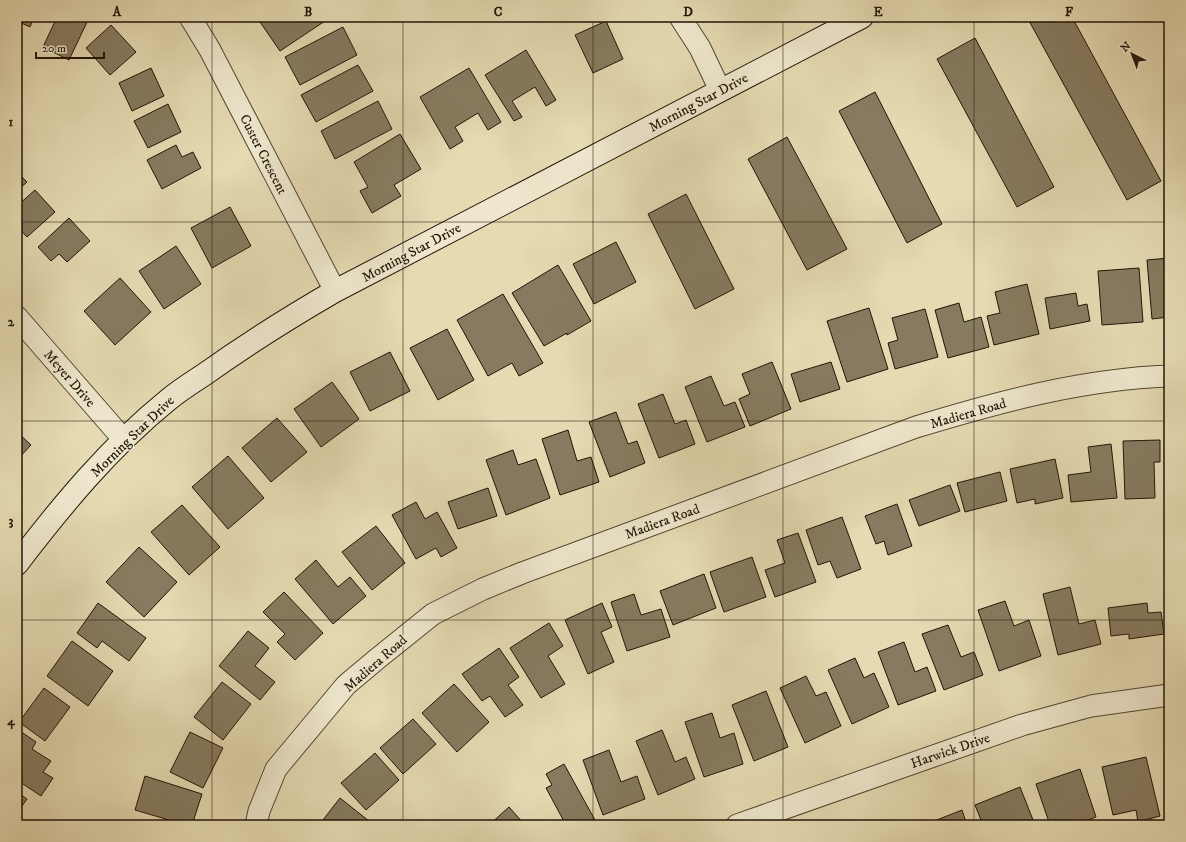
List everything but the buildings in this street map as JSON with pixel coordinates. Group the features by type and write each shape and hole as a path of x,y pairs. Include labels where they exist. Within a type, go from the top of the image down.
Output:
{"street":[{"name":"Custer Crescent","path":"190,17 210,50 335,292"},
{"path":"680,17 700,48 720,90"},
{"name":"Morning Star Drive","path":"17,564 47,524 124,440 168,400 229,356 292,316 335,292 862,17"},
{"name":"Meyer Drive","path":"17,317 124,440"},
{"name":"Madiera Road","path":"256,825 259,811 276,769 346,685 433,614 483,589 522,573 916,427 979,408 1042,393 1101,382 1169,376"},
{"name":"Harwick Drive","path":"737,825 1022,725 1091,706 1169,694"}]}
